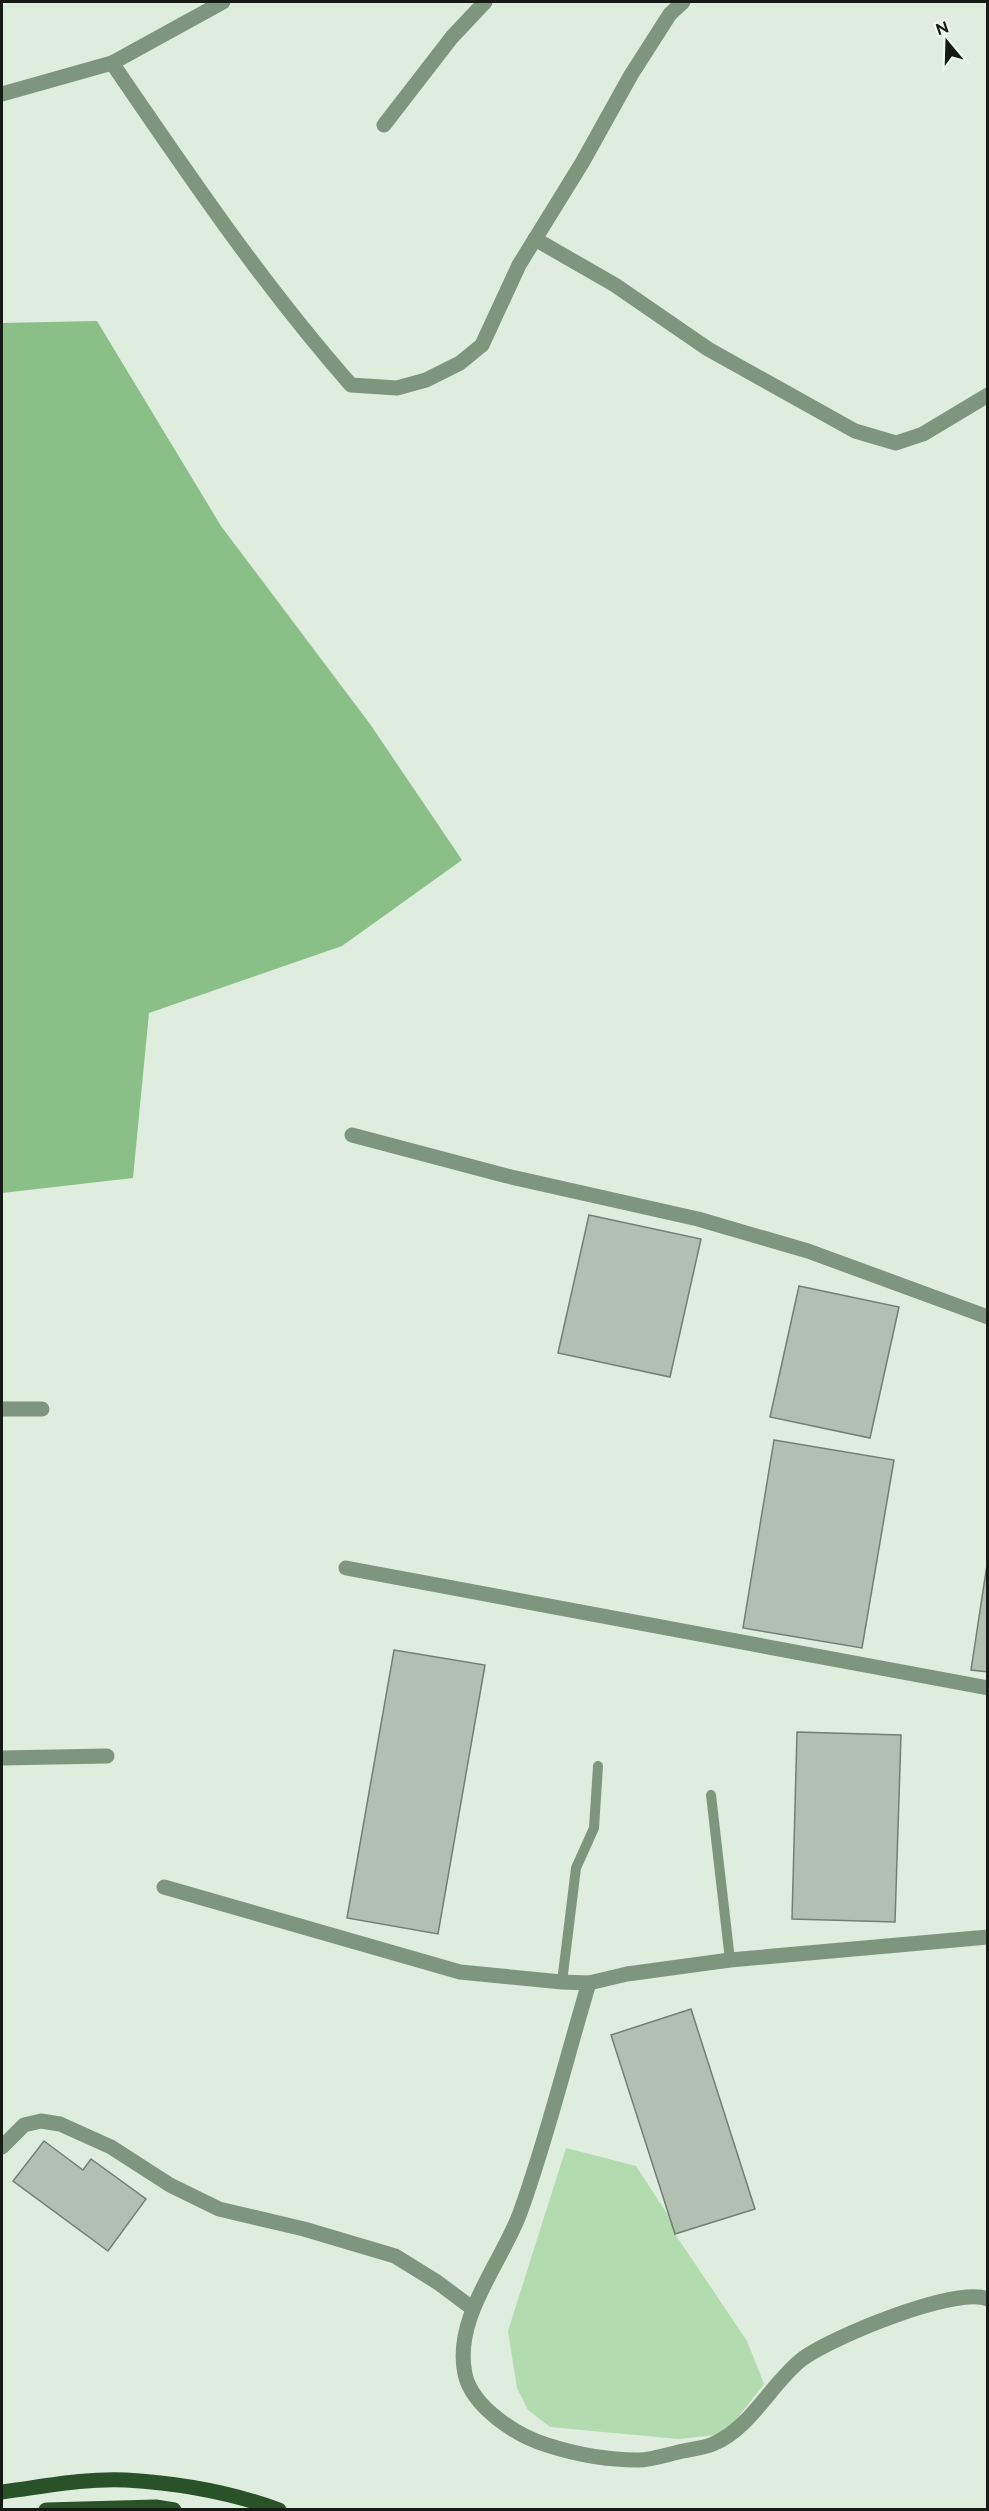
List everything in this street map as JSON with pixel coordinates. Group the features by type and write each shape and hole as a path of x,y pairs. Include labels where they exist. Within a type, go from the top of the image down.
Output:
{"main road":[{"path":"2,2492 75,2482 124,2480 177,2485 243,2497 279,2510"},
{"path":"46,2510 84,2507 156,2507 174,2510"}],"street":[{"path":"2,94 112,63 222,2"},
{"path":"384,125 452,37 485,2"},
{"path":"112,63 202,195 324,355 351,385 397,388 426,380 460,363 482,345 519,265 631,75 670,14 683,2"},
{"path":"535,239 615,285 708,348 855,431 896,443 922,434 987,395"},
{"path":"352,1135 507,1176 698,1219 808,1251 987,1317"},
{"path":"2,1409 42,1409"},
{"path":"346,1568 987,1688"},
{"path":"2,1758 107,1756"},
{"path":"164,1887 460,1972 562,1982 589,1983 627,1974 730,1960 987,1936"},
{"path":"589,1983 520,2214 492,2275 472,2308 462,2350 465,2377 492,2414 514,2432 547,2445 596,2456 640,2460 713,2444 756,2410 777,2383 801,2360 846,2334 949,2300 987,2299"},
{"path":"2,2147 24,2125 41,2121 60,2124 111,2146 170,2185 219,2209 304,2229 395,2256 437,2282 472,2308"}],"lane":[{"path":"562,1982 576,1868 594,1828 598,1766"},
{"path":"711,1795 730,1960"}],"green space":[{"path":"97,321 221,526 370,724 462,860 342,946 149,1013 133,1178 2,1193 2,323"},
{"path":"566,2148 636,2166 674,2224 675,2234 747,2341 764,2384 725,2434 678,2439 550,2427 528,2410 517,2388 508,2331"}],"building":[{"path":"589,1215 701,1239 670,1377 558,1353"},
{"path":"799,1286 899,1307 870,1438 770,1417"},
{"path":"774,1440 894,1460 862,1648 743,1628"},
{"path":"988,1558 988,1672 971,1670"},
{"path":"394,1650 485,1665 438,1934 347,1918"},
{"path":"797,1732 901,1735 895,1922 792,1919"},
{"path":"691,2009 755,2209 675,2234 611,2035"},
{"path":"44,2141 83,2170 91,2159 146,2199 108,2251 13,2181"}]}
